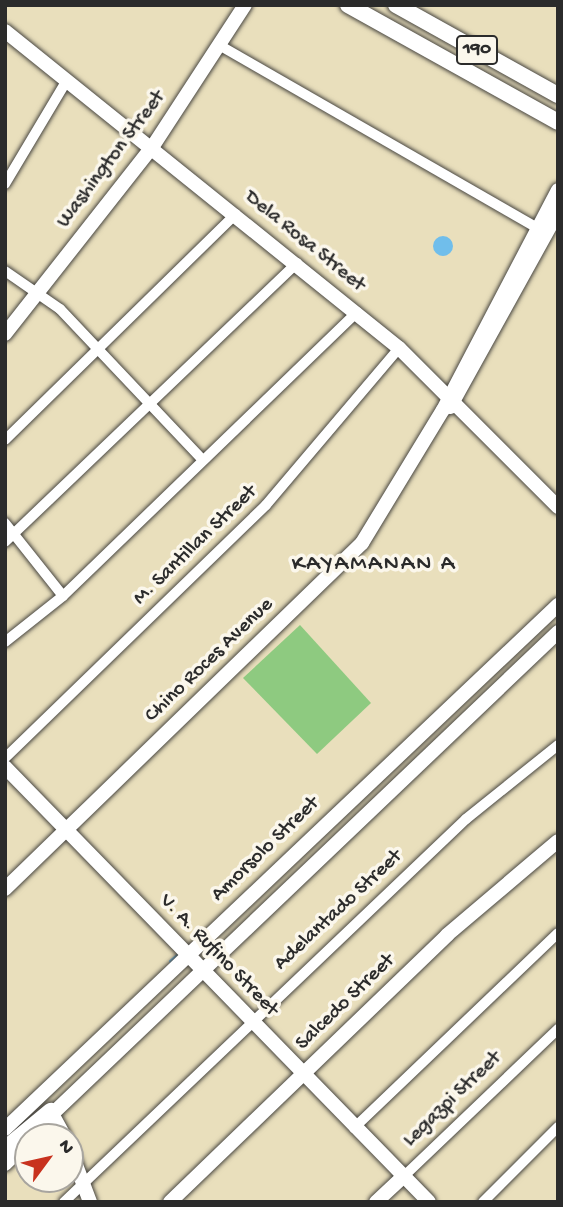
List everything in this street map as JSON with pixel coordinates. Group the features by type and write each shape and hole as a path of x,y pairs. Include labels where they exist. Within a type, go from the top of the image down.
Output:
{"highway":[{"path":"5,1150 51,1112"}],"main road":[{"name":"190","path":"348,5 558,122"},
{"name":"190","path":"397,5 558,95"}],"street":[{"name":"Washington Street","path":"5,334 153,146 245,5"},
{"name":"Dela Rosa Street","path":"6,35 153,146 357,312 451,396 558,507"},
{"path":"219,44 547,234"},
{"path":"5,184 67,80"},
{"name":"Chino Roces Avenue","path":"547,234 558,190"},
{"name":"Chino Roces Avenue","path":"5,889 362,543 558,212"},
{"path":"5,440 236,214"},
{"path":"5,542 297,263"},
{"path":"5,271 38,292 100,348 204,460"},
{"path":"5,642 63,596 357,312"},
{"name":"M. Santillan Street","path":"5,758 266,505 399,348"},
{"path":"5,523 63,596"},
{"name":"Amorsolo Street","path":"5,1129 558,605"},
{"name":"Amorsolo Street","path":"43,1123 51,1112 203,971 558,632"},
{"name":"Adelantado Street","path":"84,1182 466,819 558,745"},
{"name":"V. A. Rufino Street","path":"5,766 402,1178 429,1202"},
{"name":"Salcedo Street","path":"170,1202 447,935 558,841"},
{"path":"354,1128 558,933"},
{"name":"Legazpi Street","path":"376,1202 558,1029"},
{"path":"51,1112 57,1123"},
{"path":"483,1202 558,1127"}],"green space":[{"path":"300,625 371,703 317,754 243,678"}],"water":[{"path":"439,236 447,236 453,246 447,256 439,256 433,250 433,242"}],"waterway":[{"path":"170,961 178,954"}],"district":[{"name":"KAYAMANAN A","path":"374,565"}]}
